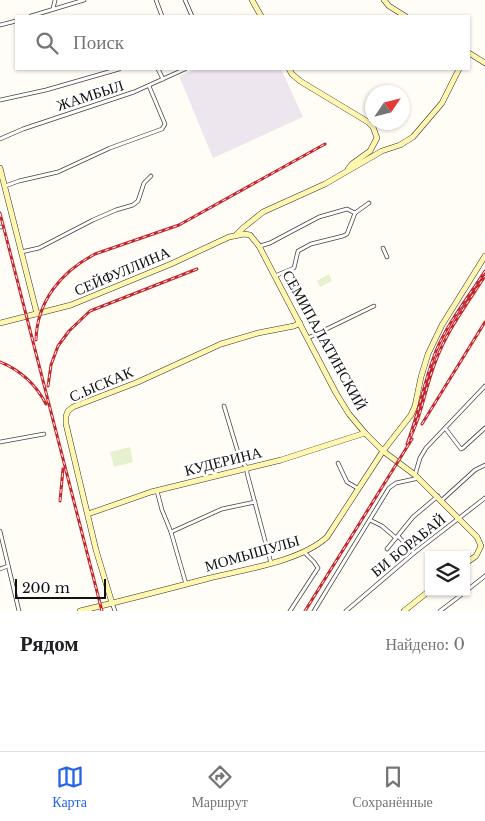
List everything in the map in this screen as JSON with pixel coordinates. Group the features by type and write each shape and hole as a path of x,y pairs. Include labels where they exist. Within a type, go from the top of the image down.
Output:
{"street":[{"path":"52,9 55,0"},
{"path":"34,15 84,0"},
{"path":"156,0 162,15"},
{"path":"185,0 192,15"},
{"path":"252,0 260,15"},
{"path":"384,0 404,15"},
{"path":"0,25 15,21"},
{"path":"470,56 485,63"},
{"path":"0,100 46,90 116,70"},
{"path":"158,70 163,79"},
{"name":"ЖАМБЫЛ","path":"0,139 23,129 149,86 179,70"},
{"path":"290,70 300,81 337,102 373,126 377,138 374,145 370,151 352,164 347,171"},
{"path":"236,235 263,212 325,184 382,151 413,137 439,107 459,70"},
{"path":"5,187 19,181 58,172 110,148 162,129 165,124 149,86"},
{"path":"0,168 36,314"},
{"path":"20,252 39,248 93,220 133,205 138,201 144,183 151,176"},
{"path":"276,276 294,268 298,251 303,248 347,234 355,213 369,203"},
{"path":"259,246 270,243 319,217 347,209 355,213"},
{"name":"СЕЙФУЛЛИНА","path":"0,323 60,309 171,264 236,235 244,234 250,236"},
{"name":"СЕМИПАЛАТИНСКИЙ","path":"250,236 259,246 276,276 336,393 349,414 383,451 417,477 440,498 460,518 483,546"},
{"path":"383,248 387,257"},
{"name":"МОМЫШУЛЫ","path":"80,611 93,610 112,603 271,563 304,552 322,542 359,490 383,451 411,415 428,354 442,325 485,256"},
{"path":"308,338 374,306"},
{"name":"С.ЫСКАК","path":"112,603 88,514 66,420 70,408 138,382 221,344 300,323"},
{"path":"314,611 389,488 396,483 417,477 420,458 426,448 485,386"},
{"path":"479,392 485,393"},
{"path":"224,406 240,459 247,468 254,502 271,563"},
{"path":"445,428 460,449 485,428"},
{"name":"КУДЕРИНА","path":"88,514 110,505 157,491 281,460 365,433"},
{"path":"0,442 44,434"},
{"path":"338,463 348,482 359,490"},
{"path":"388,549 413,517 475,470 485,465"},
{"path":"157,491 162,510 172,532 186,584"},
{"name":"БИ БОРАБАЙ","path":"346,611 414,553 485,498"},
{"path":"172,532 222,509 254,502"},
{"path":"370,520 397,537 414,553"},
{"path":"0,531 19,611"},
{"path":"470,560 476,556 483,546"},
{"path":"290,611 318,568 304,552"},
{"path":"0,569 8,566"},
{"path":"470,589 485,576"},
{"path":"404,611 425,595"},
{"path":"440,611 461,596"},
{"path":"112,603 115,611"}],"shaded area":[{"path":"194,70 281,70 303,117 213,158 179,76"}],"green space":[{"path":"329,274 332,281 320,287 317,281"},
{"path":"130,447 133,462 114,467 110,452"}],"railway":[{"path":"36,340 37,326 46,300 62,279 83,261 95,254 179,225 325,144"},
{"path":"0,213 102,611"},
{"path":"48,386 51,365 58,346 69,331 90,311 197,269"},
{"path":"485,271 452,320 436,351 407,444 420,414 431,374 445,340 485,276"},
{"path":"422,424 485,322"},
{"path":"0,362 14,369 27,379 46,404"},
{"path":"305,611 412,439"},
{"path":"60,501 63,469"}]}
